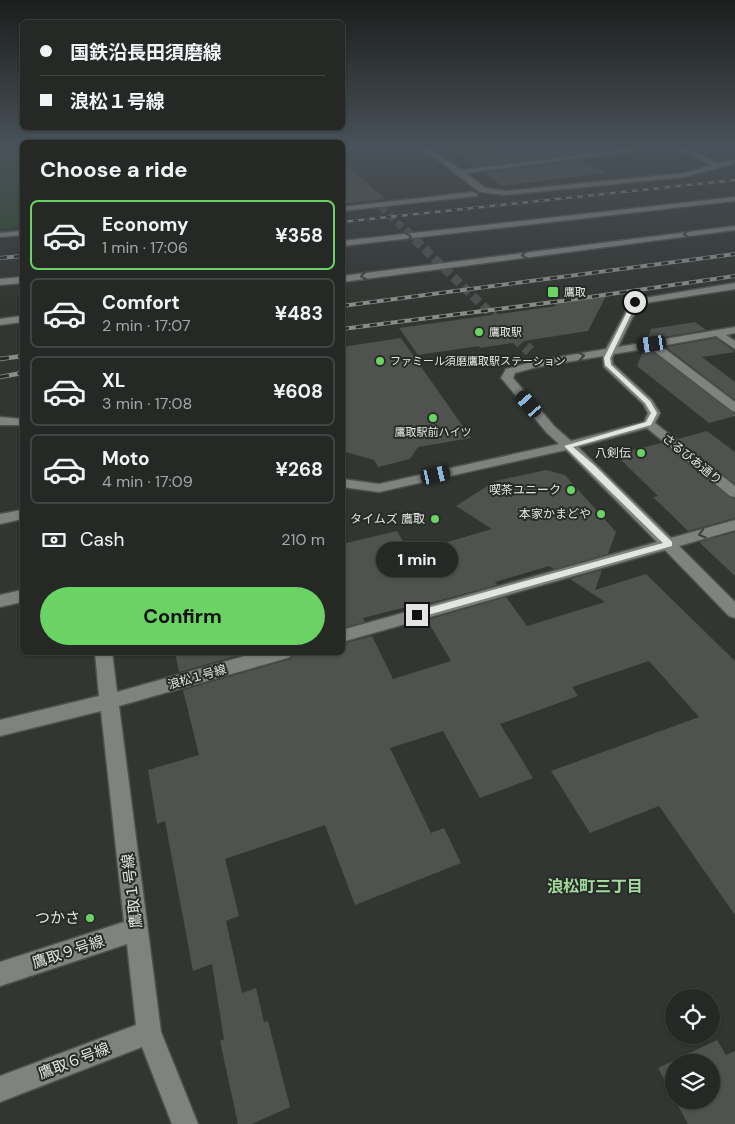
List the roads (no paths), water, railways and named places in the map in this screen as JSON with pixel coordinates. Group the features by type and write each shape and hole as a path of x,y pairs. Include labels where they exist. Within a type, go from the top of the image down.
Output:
{"street":[{"path":"345,209 423,200"},
{"path":"345,244 722,200"},
{"path":"345,279 735,228"},
{"path":"0,235 20,233"},
{"path":"0,282 20,280"},
{"path":"345,483 378,488 568,446 649,424 654,413 648,402 608,365 607,358 635,302 735,286"},
{"path":"0,322 20,319"},
{"path":"735,330 536,364 510,371 507,378 551,430 591,466 735,612"},
{"path":"718,333 735,346"},
{"path":"652,344 735,408"},
{"path":"0,421 20,422"},
{"name":"さるびあ通り","path":"649,424 735,493"},
{"path":"0,520 20,515"},
{"path":"345,635 735,525"},
{"path":"0,601 20,596"},
{"name":"鷹取１号線","path":"103,655 149,1032 185,1124"},
{"name":"浪松１号線","path":"0,728 109,701 273,655"},
{"name":"鷹取９号線","path":"0,974 136,930"},
{"name":"鷹取６号線","path":"0,1089 149,1032"}],"tunnel":[{"path":"381,207 406,231"},
{"path":"405,230 514,336"},
{"path":"513,335 530,351"}],"railway":[{"path":"345,222 544,200"},
{"path":"345,306 735,254"},
{"path":"0,258 20,256"},
{"path":"345,329 562,301 735,276"},
{"path":"0,359 20,356"},
{"path":"0,377 20,373"}],"place":[{"name":"鷹取","path":"553,292"},
{"name":"鷹取駅","path":"479,332"},
{"name":"ファミール須磨鷹取駅ステーション","path":"380,361"},
{"name":"鷹取駅前ハイツ","path":"433,418"},
{"name":"八剣伝","path":"641,453"},
{"name":"喫茶ユニーク","path":"571,490"},
{"name":"本家かまどや","path":"601,514"},
{"name":"タイムズ 鷹取","path":"435,519"},
{"name":"つかさ","path":"90,918"}],"district":[{"name":"浪松町三丁目","path":"595,886"}]}
